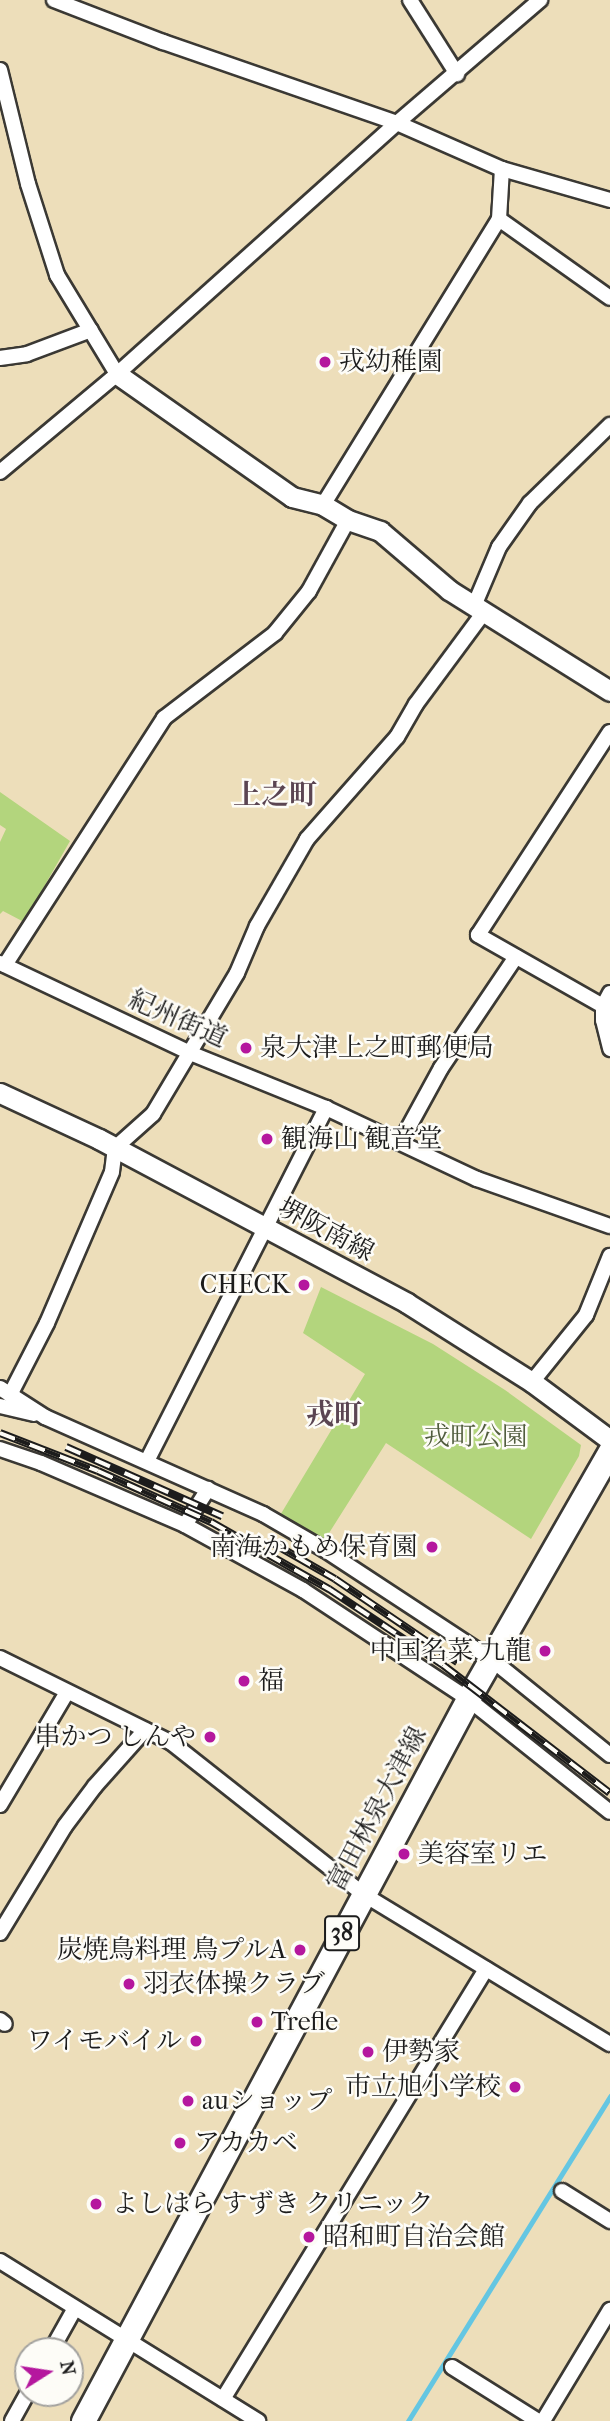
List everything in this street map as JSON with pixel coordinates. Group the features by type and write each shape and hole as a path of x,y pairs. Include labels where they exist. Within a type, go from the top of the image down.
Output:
{"main road":[{"path":"117,374 292,497 323,505 348,520 380,531 449,590 610,691"},
{"name":"堺阪南線","path":"0,1093 116,1148 407,1303 532,1382 610,1440"},
{"name":"富田林泉大津線","path":"83,2421 468,1699 610,1451"}],"street":[{"path":"54,0 163,42 397,123 502,169 610,200"},
{"path":"410,0 457,75"},
{"path":"0,471 117,374 397,123 457,75 540,0"},
{"path":"0,70 29,184 57,275 117,374"},
{"path":"323,505 499,219 502,169"},
{"path":"499,219 610,298"},
{"path":"0,358 27,354 90,330"},
{"path":"610,425 530,503 499,547 479,609 397,737 307,839 190,1053 153,1114 116,1148 112,1172 47,1323 3,1396 263,1514 326,1550 491,1659 610,1755"},
{"path":"2,964 164,718 275,633 309,591 348,520"},
{"path":"610,732 478,935 516,957 607,1000 603,1020 610,1049"},
{"path":"400,1143 440,1068 516,957"},
{"name":"紀州街道","path":"2,964 190,1053 326,1108 477,1180 610,1226"},
{"path":"147,1461 326,1108"},
{"path":"532,1382 586,1315 610,1256"},
{"path":"0,1449 41,1463 185,1525 303,1590 468,1699 610,1812"},
{"path":"185,1525 208,1489"},
{"path":"0,1658 172,1742 363,1894 610,2043"},
{"path":"0,1805 67,1692"},
{"path":"0,1933 65,1826 95,1786 145,1730"},
{"path":"223,2399 486,1969"},
{"path":"562,2191 610,2221"},
{"path":"0,2261 258,2421"},
{"path":"59,2337 75,2308"},
{"path":"452,2367 540,2421 610,2311"}],"green space":[{"path":"0,792 70,841 24,922 3,911 0,914 0,842 6,829 0,825"},
{"name":"戎町公園","path":"321,1287 433,1344 505,1390 581,1445 579,1456 531,1539 386,1443 324,1541 279,1517 365,1374 303,1333"}],"waterway":[{"path":"408,2421 610,2096"}],"railway":[{"path":"0,1433 98,1471 211,1522 329,1589 443,1665 610,1793"},
{"path":"66,1447 222,1516"},
{"path":"269,1541 335,1579 457,1662"}],"place":[{"name":"戎幼稚園","path":"325,362"},
{"name":"泉大津上之町郵便局","path":"246,1048"},
{"name":"観海山 観音堂","path":"267,1139"},
{"name":"CHECK","path":"304,1285"},
{"name":"南海かもめ保育園","path":"432,1547"},
{"name":"中国名菜 九龍","path":"545,1651"},
{"name":"福","path":"244,1681"},
{"name":"串かつ しんや","path":"210,1737"},
{"name":"美容室リエ","path":"404,1854"},
{"name":"炭焼鳥料理 鳥プルA","path":"300,1950"},
{"name":"羽衣体操クラブ","path":"129,1984"},
{"name":"Trefle","path":"257,2022"},
{"name":"ワイモバイル","path":"196,2041"},
{"name":"伊勢家","path":"368,2052"},
{"name":"市立旭小学校","path":"515,2087"},
{"name":"auショップ","path":"188,2101"},
{"name":"アカカベ","path":"180,2143"},
{"name":"よしはら すずき クリニック","path":"96,2204"},
{"name":"昭和町自治会館","path":"309,2237"}],"district":[{"name":"上之町","path":"275,795"},
{"name":"戎町","path":"334,1415"}]}
